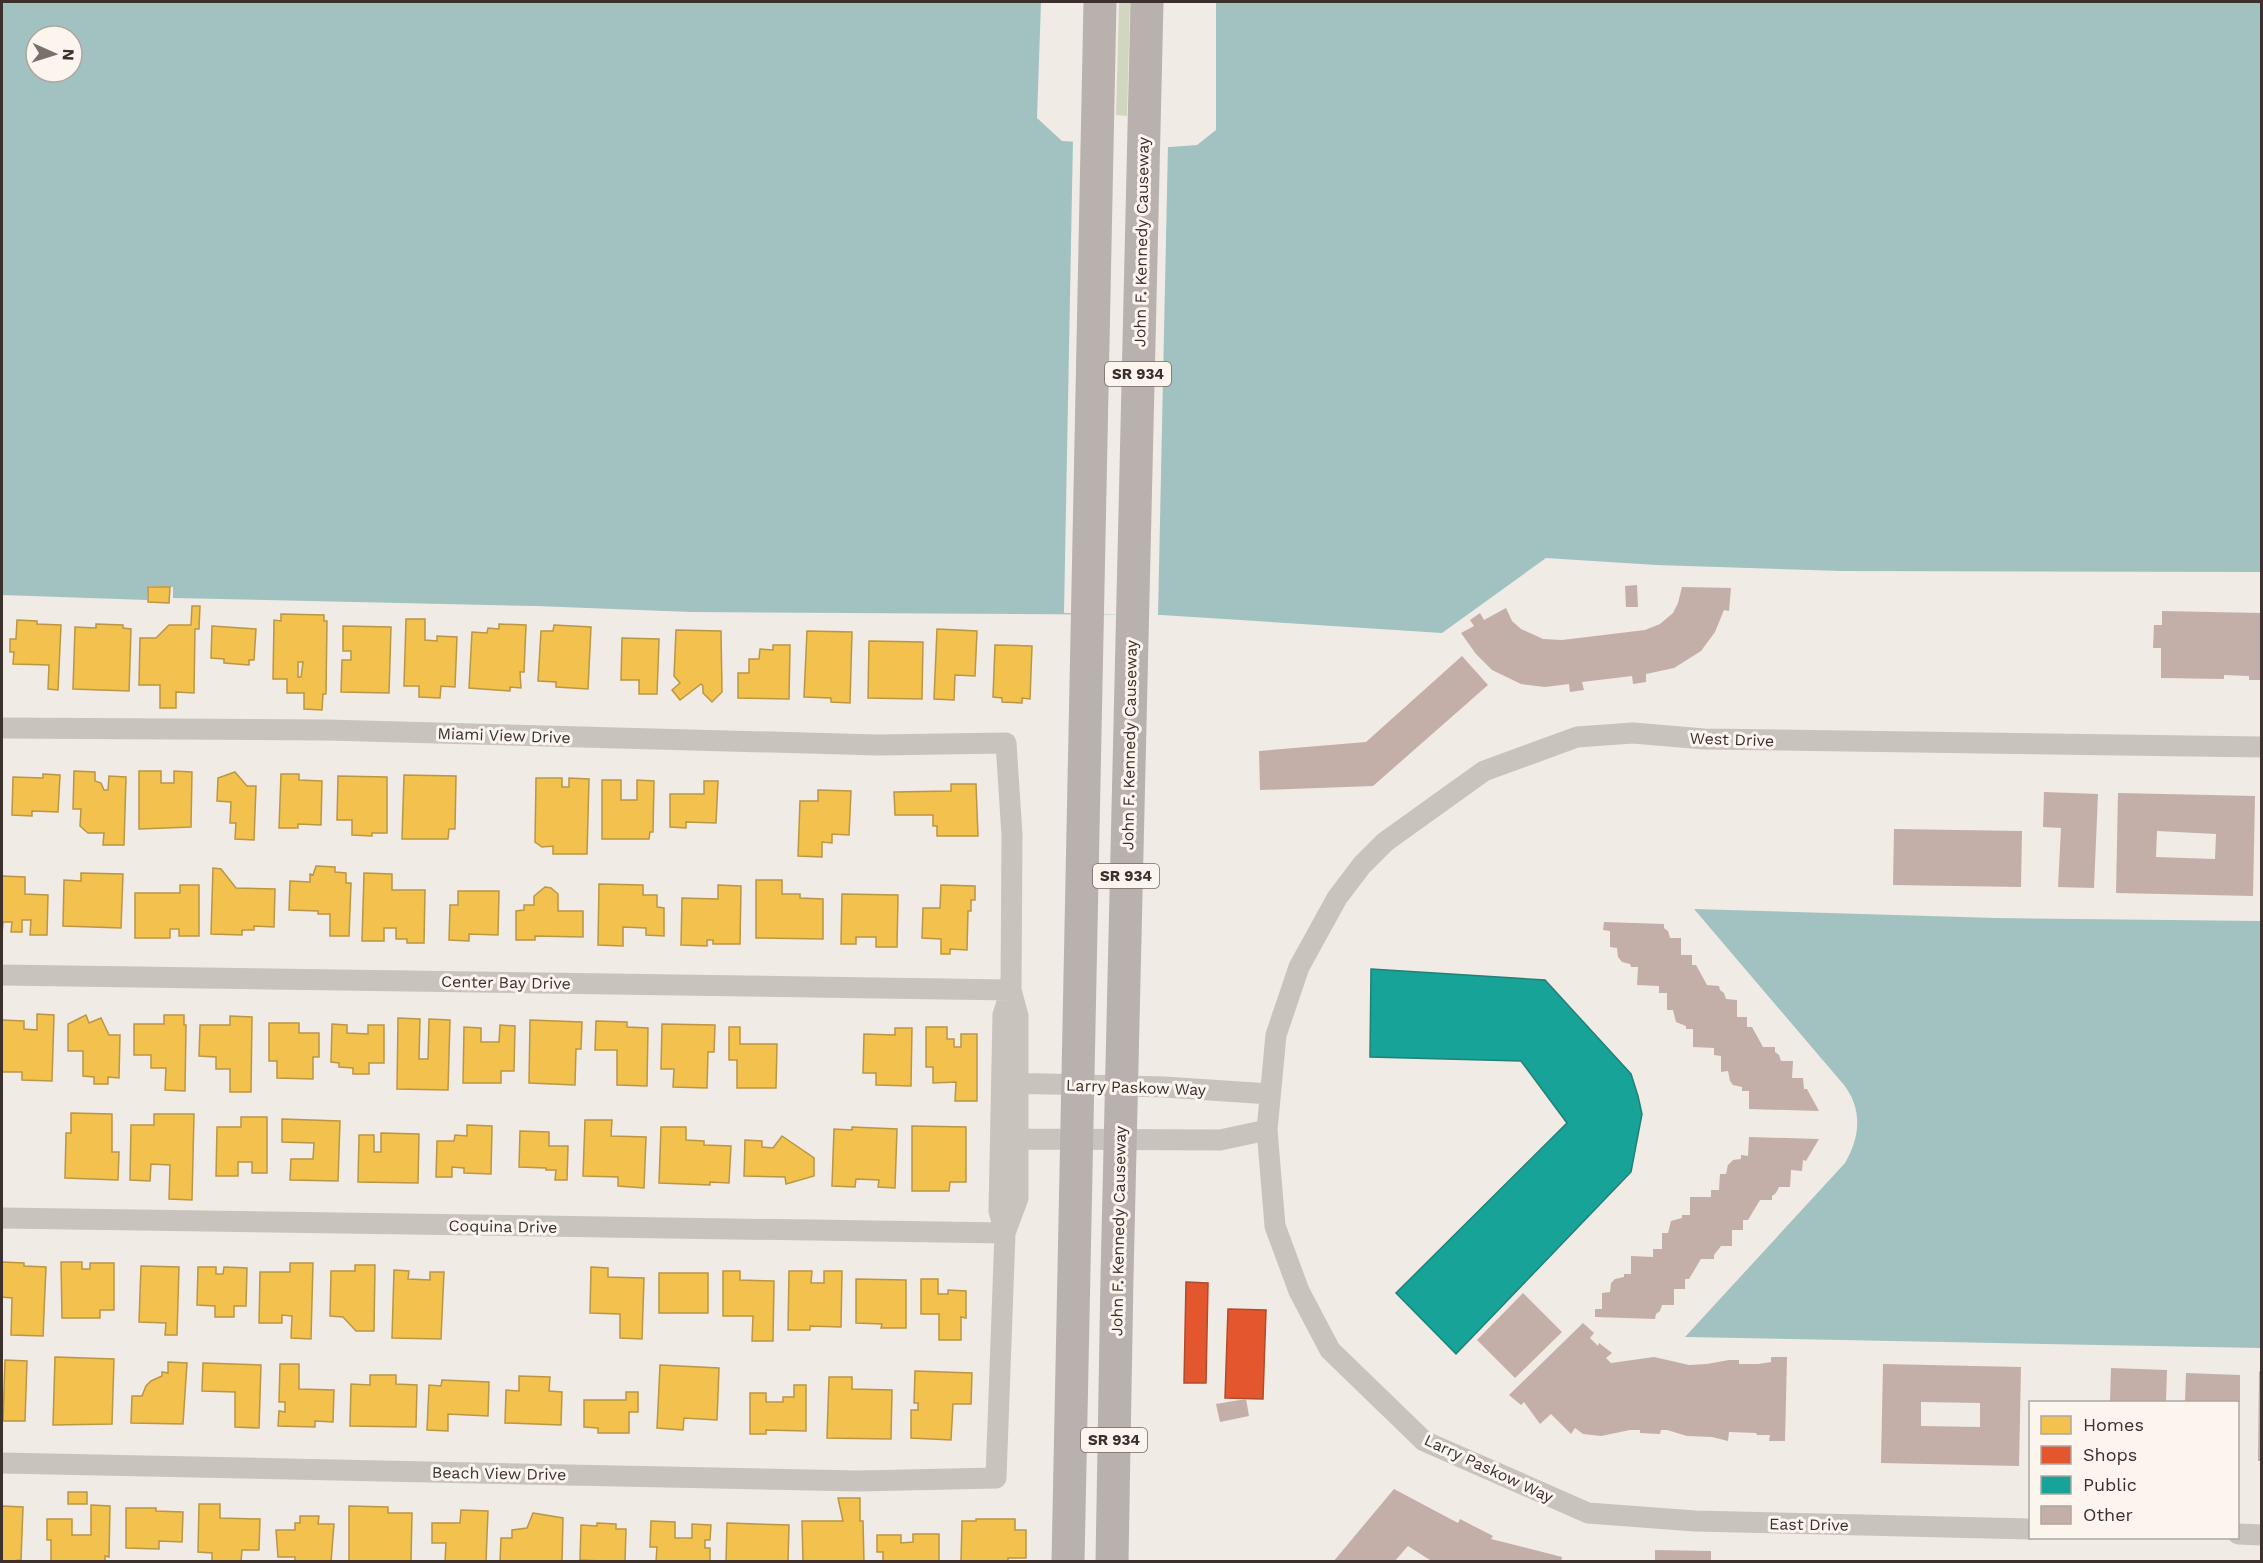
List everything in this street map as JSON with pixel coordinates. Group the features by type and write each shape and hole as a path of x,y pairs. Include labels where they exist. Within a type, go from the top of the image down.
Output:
{"main road":[{"name":"SR 934","path":"1068,1562 1100,2"},
{"name":"John F. Kennedy Causeway","path":"1112,1562 1147,2"}],"street":[{"name":"Miami View Drive","path":"2,728 327,730 878,745 1006,743 1012,835 1011,990"},
{"name":"West Drive","path":"1299,967 1337,897 1362,865 1385,842 1484,771 1577,737 1633,733 1704,739 2262,747"},
{"name":"Larry Paskow Way","path":"1299,967 1276,1035 1267,1130 1275,1226 1299,1291 1330,1350 1424,1441 1588,1513"},
{"name":"Center Bay Drive","path":"2,975 1011,990"},
{"path":"1005,1233 999,1211 1010,1139 1010,1083 1003,1015 1011,990"},
{"name":"Larry Paskow Way","path":"1010,1083 1078,1084 1270,1094"},
{"path":"1010,1139 1220,1140 1267,1130"},
{"name":"Coquina Drive","path":"2,1218 1005,1233"},
{"name":"Beach View Drive","path":"2,1463 847,1481 996,1478 1005,1233"},
{"name":"East Drive","path":"1588,1513 1695,1521 2029,1529"},
{"path":"2239,1534 2262,1535"}],"green space":[{"path":"1119,2 1130,2 1127,116 1116,115"}],"water":[{"path":"2,2 1041,2 1037,118 1062,141 1170,147 1197,145 1216,130 1216,2 2261,2 2261,572 1842,571 1656,565 1546,558 1442,633 1161,615 691,612 536,606 173,598 173,587 148,586 147,600 2,595"},
{"path":"1694,909 1996,918 2261,921 2261,1348 1685,1337 1845,1163 1854,1143 1857,1124 1854,1104 1844,1085"}],"pier":[{"path":"1073,139 1168,144 1158,616 1064,613"}],"building: Homes":[{"path":"148,587 170,587 169,603 148,602"},
{"path":"192,606 200,606 199,629 195,629 194,693 176,692 176,708 160,708 160,685 139,685 140,638 156,638 169,625 191,625"},
{"path":"281,614 324,615 324,621 327,621 326,694 323,694 322,710 304,709 304,693 287,693 287,679 273,679 274,620 281,621","holes":["298,662 303,662 301,677 298,677"]},
{"path":"406,619 425,619 425,640 437,641 437,636 457,637 455,687 441,686 440,698 419,697 419,686 404,686"},
{"path":"17,620 61,625 58,690 48,689 49,665 13,664 14,652 10,652 10,639 16,639"},
{"path":"96,624 123,625 123,628 131,629 129,691 73,689 75,627 96,628"},
{"path":"499,624 526,625 524,672 520,672 521,688 510,687 510,691 469,688 472,632 487,633 488,628 499,629"},
{"path":"554,625 591,627 588,689 556,687 556,682 538,681 541,631 553,631"},
{"path":"212,626 256,629 254,660 249,660 249,665 224,663 224,659 211,658"},
{"path":"343,626 391,627 389,693 341,692 342,660 351,660 351,651 343,651"},
{"path":"937,629 977,631 975,676 955,675 954,700 934,699"},
{"path":"676,630 721,631 722,692 712,702 703,693 701,684 680,700 672,690 680,683 674,676"},
{"path":"807,631 852,632 850,703 831,702 831,698 804,697"},
{"path":"622,638 659,639 657,694 639,694 639,680 621,680"},
{"path":"869,641 923,642 922,699 868,698"},
{"path":"773,645 790,645 789,699 738,698 738,673 749,673 749,659 759,659 760,649 773,650"},
{"path":"995,645 1032,646 1030,699 1022,698 1022,703 1002,702 1002,698 993,697"},
{"path":"74,771 95,772 95,781 101,783 104,790 108,790 109,776 126,777 124,845 103,845 104,833 88,833 80,826 81,809 73,809"},
{"path":"139,771 161,771 161,783 174,783 174,771 192,772 191,827 139,829"},
{"path":"235,772 247,786 256,786 254,840 235,839 236,823 230,823 231,802 217,801 218,778"},
{"path":"43,774 60,775 58,812 32,811 32,816 12,815 13,777 43,778"},
{"path":"281,774 299,774 299,780 322,781 321,825 298,824 298,828 279,828"},
{"path":"404,775 456,776 455,829 449,829 448,839 402,839"},
{"path":"338,776 387,777 387,833 372,833 372,836 352,835 352,820 337,820"},
{"path":"536,778 562,778 562,787 569,787 569,778 589,779 587,854 553,854 553,846 542,847 535,842"},
{"path":"602,780 621,780 621,800 637,800 637,780 654,781 653,832 650,832 649,839 602,839"},
{"path":"704,781 718,781 716,823 686,822 686,828 670,827 670,794 704,794"},
{"path":"951,784 976,784 978,836 937,836 937,826 933,826 933,815 895,815 894,792 951,791"},
{"path":"818,790 851,791 849,835 832,834 832,843 822,842 822,857 798,856 800,801 818,801"},
{"path":"316,866 335,867 335,872 346,873 346,883 351,883 349,936 330,936 330,914 318,914 318,911 289,910 290,881 310,882 310,874 313,875"},
{"path":"213,868 221,869 236,888 275,889 274,927 254,926 254,930 242,930 242,935 211,934"},
{"path":"81,873 123,874 121,928 63,926 64,880 81,881"},
{"path":"364,873 392,874 392,890 425,890 424,943 407,943 407,939 396,939 396,928 384,928 384,941 362,941"},
{"path":"2,876 25,877 25,894 48,895 47,935 30,935 31,920 22,920 22,932 11,932 12,922 3,922 2,934"},
{"path":"756,880 782,880 782,894 800,894 800,898 823,899 823,939 756,938"},
{"path":"599,884 643,885 643,895 657,895 657,907 664,908 664,936 646,935 646,928 623,927 623,946 598,945"},
{"path":"180,885 199,885 199,936 179,936 179,929 170,929 170,938 135,938 135,893 180,893"},
{"path":"718,885 741,886 740,944 713,944 713,940 707,940 707,946 681,945 682,898 718,899"},
{"path":"941,885 975,886 975,900 971,900 971,911 968,911 967,950 950,949 950,954 941,954 941,939 922,938 923,908 940,908"},
{"path":"545,887 551,888 558,894 558,911 583,911 583,937 535,936 535,940 516,940 516,911 524,910 524,905 534,905 534,896"},
{"path":"458,891 499,891 498,935 469,934 469,941 449,940 450,905 458,905"},
{"path":"842,894 898,895 897,947 876,947 876,937 856,937 856,944 841,944"},
{"path":"37,1014 54,1015 52,1081 22,1080 22,1072 2,1072 2,1020 24,1021 24,1029 37,1030"},
{"path":"86,1015 89,1023 101,1018 109,1035 120,1035 119,1078 108,1077 108,1084 94,1084 94,1077 83,1076 83,1051 68,1051 68,1024"},
{"path":"164,1015 184,1015 184,1025 186,1025 185,1091 165,1090 166,1068 151,1068 151,1055 134,1055 134,1024 164,1024"},
{"path":"230,1016 252,1017 251,1092 230,1092 230,1069 216,1069 216,1057 199,1056 200,1025 230,1025"},
{"path":"398,1018 420,1019 419,1059 428,1059 429,1019 450,1020 448,1090 397,1089"},
{"path":"530,1020 582,1022 581,1049 576,1049 575,1085 529,1083"},
{"path":"596,1021 627,1022 627,1027 648,1028 647,1086 617,1085 617,1050 595,1050"},
{"path":"269,1023 299,1023 299,1033 319,1033 319,1057 313,1057 313,1079 277,1078 277,1061 269,1061"},
{"path":"332,1024 347,1025 347,1033 368,1034 368,1025 384,1025 384,1063 369,1063 369,1074 353,1074 353,1068 339,1067 339,1063 331,1062"},
{"path":"662,1024 715,1025 714,1052 708,1052 707,1088 673,1087 674,1069 661,1069"},
{"path":"500,1025 515,1026 514,1071 501,1071 501,1083 463,1083 464,1027 481,1028 481,1042 499,1042"},
{"path":"729,1027 740,1027 740,1044 777,1044 776,1088 737,1088 737,1060 729,1060"},
{"path":"926,1027 947,1027 947,1039 954,1039 954,1047 961,1047 961,1034 977,1034 977,1101 955,1101 956,1082 933,1083 933,1067 926,1067"},
{"path":"895,1028 912,1028 911,1086 876,1085 876,1073 863,1073 864,1034 895,1035"},
{"path":"71,1113 112,1114 112,1152 119,1152 118,1180 65,1178 66,1133 71,1133"},
{"path":"154,1114 194,1114 192,1200 169,1199 170,1165 151,1164 150,1181 130,1180 131,1125 154,1125"},
{"path":"241,1117 267,1117 267,1173 252,1173 252,1162 238,1162 238,1176 216,1176 217,1127 241,1127"},
{"path":"282,1119 340,1121 338,1181 290,1180 291,1159 313,1159 314,1143 282,1142"},
{"path":"585,1120 612,1120 611,1136 646,1137 644,1188 618,1186 618,1177 583,1176"},
{"path":"467,1125 492,1126 491,1174 464,1173 464,1168 452,1167 452,1177 436,1177 437,1141 454,1141 455,1135 467,1136"},
{"path":"912,1126 966,1127 966,1182 950,1182 949,1191 912,1191"},
{"path":"661,1127 686,1127 686,1140 704,1141 704,1145 731,1146 729,1183 710,1182 710,1185 659,1183"},
{"path":"852,1127 897,1129 895,1188 878,1187 879,1180 856,1179 855,1187 832,1186 834,1129 852,1130"},
{"path":"520,1131 549,1132 549,1146 568,1146 567,1180 555,1180 556,1170 519,1167"},
{"path":"381,1133 419,1134 418,1183 358,1182 359,1135 374,1135 374,1152 381,1152"},
{"path":"782,1136 814,1158 814,1176 786,1184 785,1177 744,1176 745,1140 762,1141 762,1147 773,1148"},
{"path":"2,1262 46,1267 43,1336 11,1335 12,1298 2,1297"},
{"path":"61,1262 82,1262 82,1269 90,1269 90,1263 114,1263 114,1310 100,1310 100,1318 62,1318"},
{"path":"290,1263 313,1263 311,1339 291,1338 292,1316 282,1315 282,1323 259,1323 260,1272 290,1272"},
{"path":"355,1265 375,1265 374,1331 356,1331 343,1317 330,1316 331,1271 355,1271"},
{"path":"141,1266 179,1267 177,1335 165,1335 166,1323 139,1322"},
{"path":"198,1267 216,1267 216,1274 223,1274 224,1267 247,1268 246,1306 234,1306 234,1317 215,1317 215,1306 197,1305"},
{"path":"591,1267 608,1268 608,1277 644,1278 642,1339 620,1338 620,1314 590,1313"},
{"path":"394,1270 409,1271 408,1279 430,1280 430,1272 444,1272 441,1339 392,1338"},
{"path":"723,1271 740,1271 740,1280 774,1281 773,1341 752,1341 753,1316 723,1316"},
{"path":"789,1271 812,1271 811,1283 824,1283 824,1271 842,1271 841,1327 810,1326 810,1330 788,1330"},
{"path":"659,1273 708,1273 708,1313 659,1313"},
{"path":"856,1279 906,1280 906,1328 881,1328 882,1324 856,1323"},
{"path":"921,1279 938,1279 938,1294 948,1294 948,1290 966,1291 966,1318 961,1317 961,1340 939,1340 939,1314 921,1314"},
{"path":"55,1357 114,1359 112,1424 53,1425"},
{"path":"5,1360 27,1361 25,1421 3,1421"},
{"path":"168,1362 187,1363 183,1424 131,1423 132,1396 142,1396 151,1381 162,1376 162,1372 168,1373"},
{"path":"203,1363 261,1365 259,1428 235,1427 235,1392 202,1391"},
{"path":"280,1364 299,1364 299,1389 334,1390 333,1422 315,1421 315,1427 278,1426 279,1411 285,1412 285,1402 279,1402"},
{"path":"660,1365 719,1368 717,1420 684,1418 683,1430 657,1428"},
{"path":"915,1371 972,1373 971,1404 953,1404 951,1440 911,1438 911,1410 918,1410 918,1403 914,1403"},
{"path":"370,1375 396,1375 396,1384 417,1385 416,1427 350,1426 351,1384 370,1385"},
{"path":"519,1376 550,1377 549,1391 562,1392 561,1425 505,1423 506,1390 519,1391"},
{"path":"829,1377 852,1377 852,1389 892,1390 891,1439 827,1438"},
{"path":"442,1380 489,1382 488,1416 448,1414 448,1431 427,1430 429,1385 441,1386"},
{"path":"794,1385 806,1385 806,1431 766,1430 766,1434 750,1434 750,1393 766,1393 766,1402 783,1402 783,1397 794,1397"},
{"path":"626,1392 638,1392 638,1412 629,1412 629,1433 598,1433 598,1428 584,1427 584,1400 626,1400"},
{"path":"68,1492 87,1492 87,1504 68,1504"},
{"path":"838,1498 860,1498 864,1562 803,1562 802,1521 843,1521"},
{"path":"199,1504 220,1504 220,1518 260,1519 259,1550 242,1550 241,1562 212,1562 212,1553 198,1552"},
{"path":"91,1505 110,1506 109,1557 105,1556 105,1562 51,1562 51,1540 47,1540 47,1519 72,1519 72,1535 91,1535"},
{"path":"2,1506 23,1507 21,1560 2,1562"},
{"path":"349,1506 388,1507 388,1513 412,1513 411,1562 349,1562"},
{"path":"126,1508 156,1508 156,1511 183,1512 182,1542 159,1541 159,1549 126,1548"},
{"path":"461,1510 488,1511 486,1562 445,1562 446,1543 432,1543 432,1523 460,1523"},
{"path":"533,1513 563,1518 562,1562 500,1562 501,1538 512,1538 512,1530 527,1528"},
{"path":"300,1516 319,1516 318,1524 334,1524 331,1562 295,1562 295,1557 278,1557 276,1530 295,1530 295,1523 300,1523"},
{"path":"976,1519 1015,1519 1015,1530 1026,1530 1026,1558 1008,1558 1008,1562 961,1562 962,1521 976,1521"},
{"path":"651,1521 675,1522 675,1538 692,1538 692,1524 711,1525 710,1540 705,1540 705,1548 710,1548 710,1562 656,1562 657,1547 650,1547"},
{"path":"597,1523 616,1524 616,1529 626,1529 625,1562 580,1560 581,1525 597,1526"},
{"path":"727,1523 789,1525 788,1562 726,1562"},
{"path":"913,1534 939,1534 939,1562 883,1562 883,1552 877,1552 877,1535 901,1535 901,1543 913,1542"}],"building: Shops":[{"path":"1186,1282 1208,1283 1206,1383 1184,1383"},
{"path":"1228,1309 1266,1310 1263,1399 1225,1398"}],"building: Public":[{"path":"1371,969 1545,980 1631,1074 1642,1114 1631,1172 1456,1354 1396,1293 1567,1123 1521,1061 1370,1057"}],"building: Other":[{"path":"1637,585 1638,607 1626,607 1625,586"},
{"path":"1682,587 1731,588 1729,611 1724,610 1715,632 1701,651 1674,668 1646,674 1646,682 1633,684 1632,676 1582,682 1584,690 1570,692 1569,684 1545,687 1521,684 1492,670 1476,654 1461,633 1474,626 1470,620 1480,613 1484,620 1506,608 1512,621 1521,629 1543,639 1562,640 1645,630 1660,624 1673,613"},
{"path":"2162,611 2262,613 2262,680 2249,680 2249,676 2224,675 2224,679 2161,678 2161,648 2153,648 2154,625 2162,625"},
{"path":"1462,656 1488,685 1373,786 1260,790 1259,751 1366,742"},
{"path":"2044,792 2098,794 2094,888 2058,887 2061,828 2043,827"},
{"path":"2118,793 2255,796 2253,896 2116,893","holes":["2157,831 2216,834 2215,859 2156,857"]},
{"path":"1894,829 2022,831 2021,887 1893,885"},
{"path":"1604,922 1664,924 1670,938 1681,938 1681,955 1692,955 1692,965 1696,965 1707,985 1719,986 1726,999 1737,1000 1737,1017 1747,1017 1747,1027 1752,1027 1763,1047 1775,1047 1775,1052 1781,1061 1793,1061 1792,1078 1803,1078 1804,1089 1807,1089 1819,1111 1749,1109 1749,1091 1742,1091 1742,1087 1733,1085 1728,1071 1721,1072 1721,1056 1714,1055 1714,1048 1693,1047 1693,1029 1686,1029 1686,1026 1676,1022 1673,1010 1667,1010 1667,993 1659,993 1659,986 1637,985 1638,967 1631,967 1630,964 1622,962 1618,957 1617,948 1610,947 1610,931 1603,930"},
{"path":"1749,1137 1819,1139 1806,1161 1803,1160 1802,1171 1791,1170 1790,1187 1779,1187 1772,1196 1772,1200 1760,1200 1748,1220 1743,1220 1743,1230 1732,1230 1732,1246 1721,1246 1714,1255 1714,1259 1701,1259 1689,1279 1685,1279 1685,1289 1674,1289 1674,1305 1662,1305 1655,1319 1595,1317 1595,1309 1602,1309 1602,1293 1610,1292 1611,1283 1615,1279 1624,1277 1624,1274 1631,1274 1631,1256 1653,1257 1653,1249 1662,1249 1662,1233 1668,1233 1671,1221 1682,1218 1682,1215 1690,1215 1690,1197 1711,1197 1711,1190 1719,1190 1720,1174 1726,1174 1728,1165 1733,1160 1741,1159 1741,1155 1748,1156"},
{"path":"1523,1293 1562,1332 1515,1378 1477,1340"},
{"path":"1583,1323 1594,1333 1590,1338 1598,1346 1599,1343 1612,1353 1606,1358 1611,1363 1654,1357 1689,1365 1729,1360 1739,1360 1739,1364 1758,1364 1771,1362 1771,1357 1787,1357 1785,1441 1769,1441 1770,1435 1729,1432 1728,1441 1712,1437 1687,1436 1667,1430 1661,1430 1660,1434 1630,1430 1601,1436 1583,1434 1575,1428 1571,1434 1551,1414 1540,1424 1524,1402 1521,1405 1509,1395"},
{"path":"1883,1364 2021,1367 2019,1466 1881,1463","holes":["1921,1402 1980,1403 1980,1427 1921,1426"]},
{"path":"2111,1368 2167,1370 2166,1401 2110,1401"},
{"path":"2259,1371 2262,1372 2262,1461 2258,1461"},
{"path":"2186,1373 2240,1375 2240,1402 2185,1401"},
{"path":"1246,1399 1249,1416 1220,1422 1216,1404"},
{"path":"1394,1489 1458,1523 1460,1519 1493,1536 1491,1539 1562,1557 1561,1562 1433,1562 1408,1546 1394,1562 1333,1562"},
{"path":"1655,1550 1711,1551 1711,1562 1655,1562"}]}
